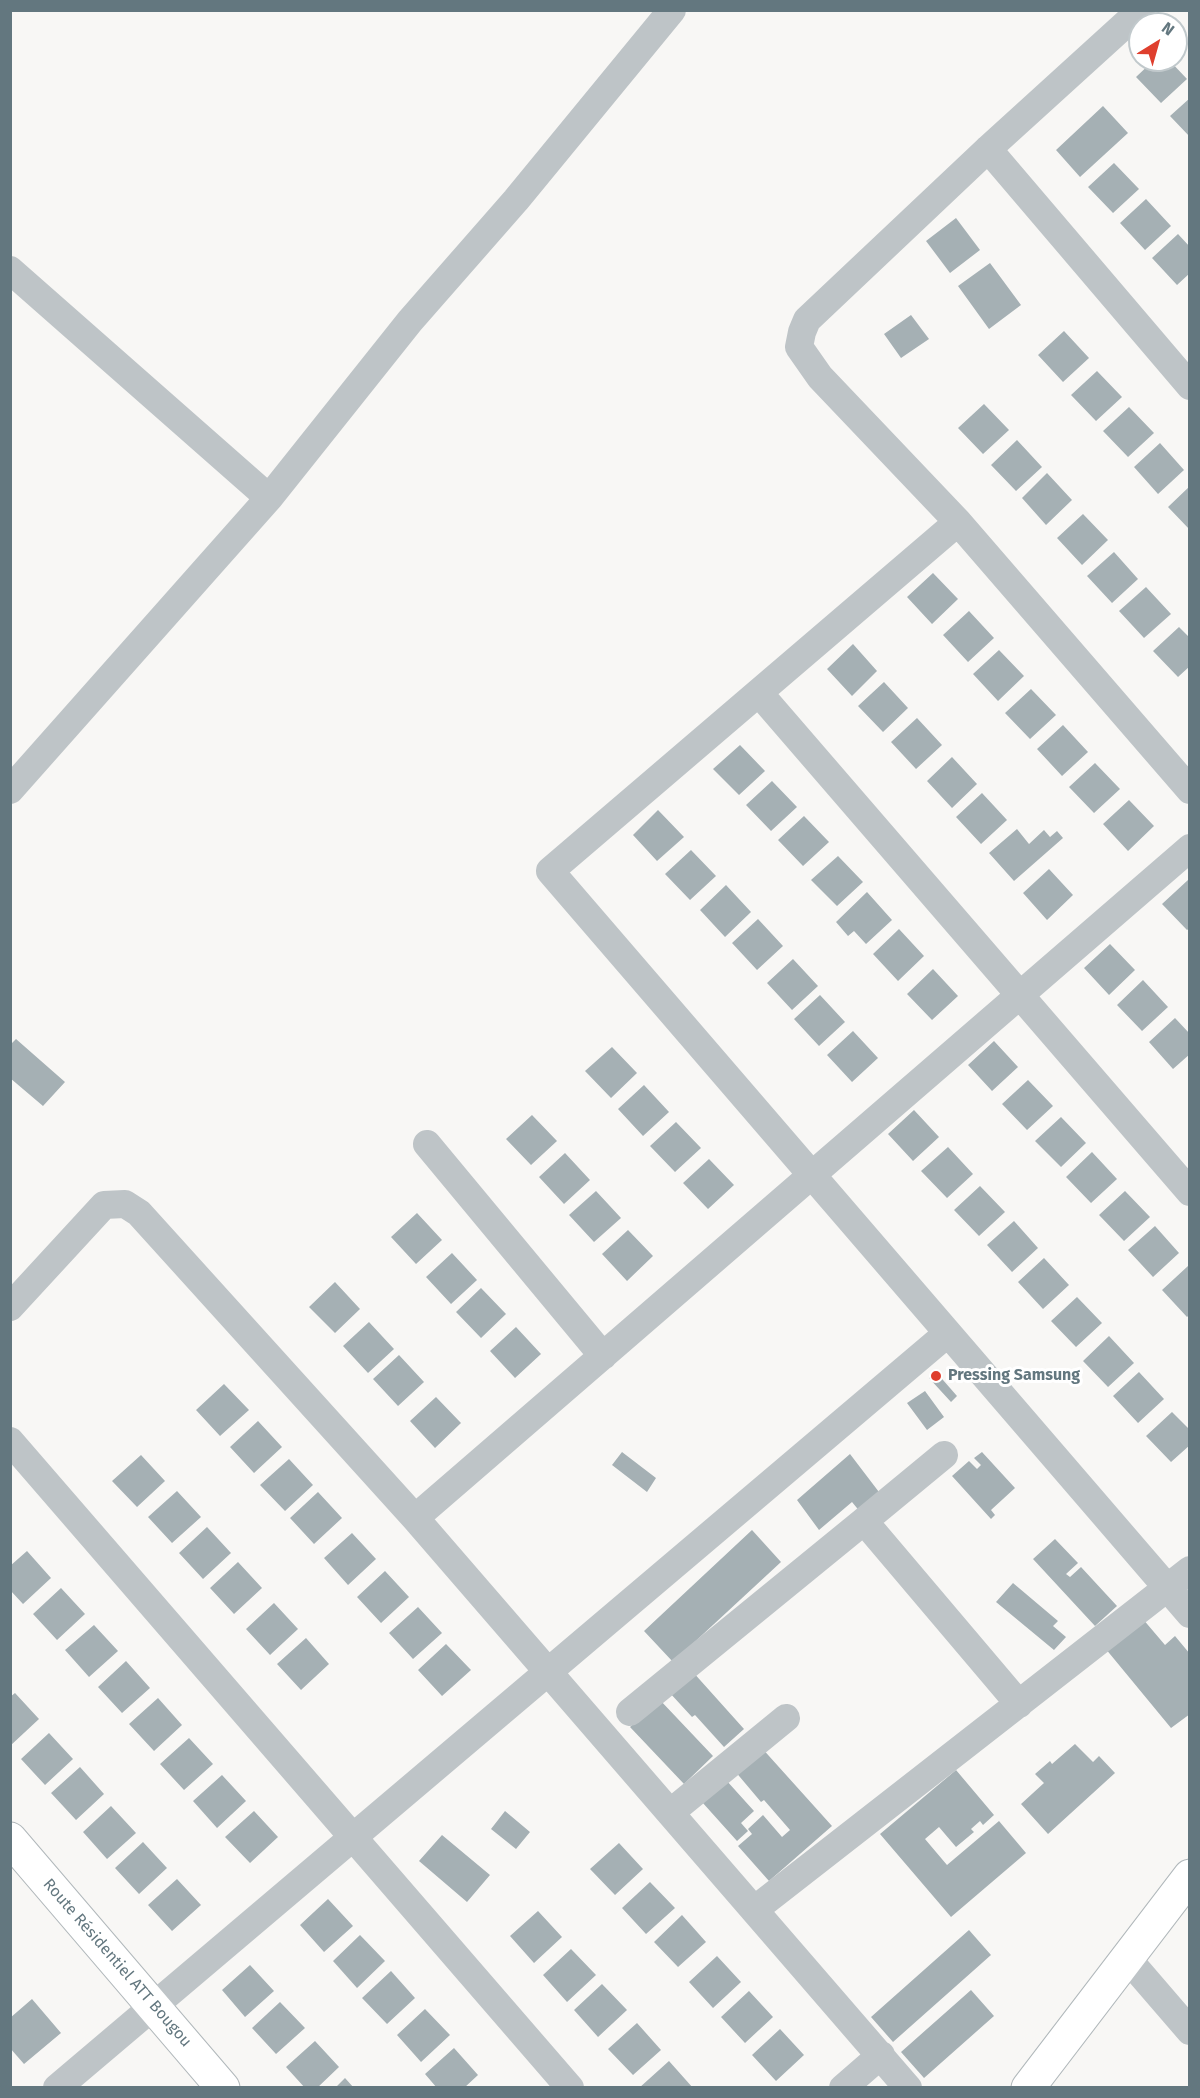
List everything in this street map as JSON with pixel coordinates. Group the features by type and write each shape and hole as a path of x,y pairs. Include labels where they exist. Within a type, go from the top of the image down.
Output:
{"street":[{"path":"10,790 269,498 410,321 516,200 672,10"},
{"path":"1141,10 988,149 807,320 799,347 820,377 958,522 1190,790"},
{"path":"988,149 1190,386"},
{"path":"10,270 269,498"},
{"path":"958,522 550,872 1190,1614"},
{"path":"759,693 1190,1192"},
{"path":"415,1518 1190,848"},
{"path":"427,1144 603,1356"},
{"path":"10,1308 104,1205 125,1204 139,1213 415,1518 909,2088"},
{"path":"57,2088 948,1333"},
{"path":"10,1441 570,2088"},
{"path":"630,1712 944,1455"},
{"path":"864,1521 1019,1704"},
{"path":"754,1910 1190,1570"},
{"path":"671,1812 786,1718"},
{"name":"Route Résidentiel ATT Bougou","path":"10,1839 223,2088"},
{"path":"1029,2088 1190,1876"},
{"path":"1127,1958 1190,2031"},
{"path":"843,2088 881,2055"}],"building":[{"path":"1141,72 1180,72 1187,79 1161,103 1136,77"},
{"path":"1190,98 1190,137 1170,116"},
{"path":"1103,106 1128,133 1080,177 1056,150"},
{"path":"1114,163 1139,189 1113,213 1088,187"},
{"path":"1146,199 1171,226 1145,250 1120,223"},
{"path":"956,218 980,250 950,273 926,241"},
{"path":"1178,234 1190,247 1190,273 1177,285 1152,258"},
{"path":"990,263 1021,305 989,329 958,286"},
{"path":"911,315 929,339 901,358 884,334"},
{"path":"1064,331 1089,358 1063,382 1038,355"},
{"path":"1097,371 1122,397 1096,421 1071,395"},
{"path":"984,404 1009,430 983,454 958,428"},
{"path":"1129,407 1154,433 1128,457 1103,431"},
{"path":"1017,440 1042,467 1016,491 991,465"},
{"path":"1160,443 1184,470 1158,494 1134,467"},
{"path":"1047,473 1072,500 1046,525 1022,498"},
{"path":"1190,486 1190,530 1168,507"},
{"path":"1083,514 1108,540 1082,565 1057,538"},
{"path":"1114,552 1138,579 1112,603 1087,576"},
{"path":"933,573 958,599 932,624 907,597"},
{"path":"1146,587 1171,614 1144,638 1119,611"},
{"path":"969,611 994,638 968,662 943,635"},
{"path":"1179,627 1190,638 1190,666 1178,677 1153,651"},
{"path":"853,644 877,671 852,696 827,669"},
{"path":"999,650 1024,676 998,701 973,674"},
{"path":"884,682 908,708 883,732 858,706"},
{"path":"1031,689 1056,715 1030,739 1005,713"},
{"path":"917,718 942,745 916,769 891,742"},
{"path":"1063,725 1088,752 1062,776 1037,749"},
{"path":"740,745 765,771 739,795 713,769"},
{"path":"952,757 977,784 952,808 927,781"},
{"path":"1095,763 1120,789 1094,813 1069,787"},
{"path":"772,781 797,807 771,831 746,805"},
{"path":"982,793 1007,820 981,844 956,817"},
{"path":"1129,800 1154,826 1128,851 1103,824"},
{"path":"658,810 684,837 657,861 633,835"},
{"path":"804,816 829,842 803,866 778,840"},
{"path":"1017,829 1029,844 1044,830 1050,837 1057,831 1063,838 1014,881 989,853"},
{"path":"691,850 716,876 690,900 665,874"},
{"path":"838,856 863,882 837,906 811,880"},
{"path":"1049,869 1073,895 1047,920 1023,893"},
{"path":"1188,880 1190,928 1187,930 1162,904"},
{"path":"726,885 751,912 725,937 700,910"},
{"path":"867,892 892,920 866,944 854,931 848,936 836,922"},
{"path":"758,919 783,946 757,970 732,943"},
{"path":"899,929 924,956 898,981 873,954"},
{"path":"1110,944 1135,970 1109,995 1084,968"},
{"path":"793,959 818,986 792,1010 767,983"},
{"path":"933,969 958,996 932,1020 907,994"},
{"path":"1143,980 1168,1007 1142,1031 1117,1005"},
{"path":"820,995 845,1022 819,1046 794,1019"},
{"path":"1175,1018 1190,1034 1190,1054 1173,1069 1149,1042"},
{"path":"853,1031 878,1058 852,1082 827,1055"},
{"path":"16,1039 65,1082 43,1106 10,1078 10,1045"},
{"path":"994,1041 1018,1067 992,1091 968,1065"},
{"path":"612,1047 637,1073 611,1098 585,1071"},
{"path":"1028,1080 1053,1106 1027,1130 1002,1104"},
{"path":"644,1085 669,1112 643,1136 618,1109"},
{"path":"914,1110 939,1137 913,1161 888,1134"},
{"path":"532,1115 557,1141 531,1165 506,1139"},
{"path":"1061,1117 1086,1143 1061,1167 1035,1141"},
{"path":"676,1122 701,1148 675,1172 650,1146"},
{"path":"948,1147 973,1174 947,1198 921,1171"},
{"path":"1092,1152 1117,1179 1091,1203 1066,1177"},
{"path":"565,1153 590,1180 564,1204 539,1177"},
{"path":"709,1159 734,1185 708,1209 683,1183"},
{"path":"980,1186 1005,1212 979,1236 954,1210"},
{"path":"596,1191 621,1218 594,1242 569,1215"},
{"path":"1125,1191 1150,1217 1124,1241 1099,1215"},
{"path":"417,1213 442,1240 416,1264 391,1237"},
{"path":"1014,1221 1038,1248 1012,1272 987,1245"},
{"path":"1155,1226 1179,1253 1153,1277 1128,1250"},
{"path":"628,1230 653,1256 627,1281 602,1254"},
{"path":"452,1253 477,1280 451,1304 426,1277"},
{"path":"1044,1258 1069,1285 1043,1309 1018,1282"},
{"path":"1188,1266 1190,1314 1187,1317 1162,1290"},
{"path":"335,1282 360,1309 335,1333 309,1307"},
{"path":"481,1288 506,1314 481,1338 456,1312"},
{"path":"1077,1297 1102,1323 1076,1347 1051,1321"},
{"path":"369,1322 394,1349 368,1373 343,1346"},
{"path":"516,1327 541,1354 515,1378 490,1351"},
{"path":"1109,1336 1134,1363 1108,1387 1083,1361"},
{"path":"399,1355 424,1382 398,1406 373,1379"},
{"path":"936,1372 957,1396 951,1402 929,1378"},
{"path":"1139,1372 1164,1399 1138,1423 1113,1396"},
{"path":"224,1384 249,1410 220,1436 196,1410"},
{"path":"925,1391 944,1417 927,1430 907,1403"},
{"path":"436,1397 461,1423 435,1448 410,1421"},
{"path":"1172,1412 1190,1430 1190,1445 1171,1462 1146,1436"},
{"path":"258,1421 282,1447 254,1473 230,1447"},
{"path":"622,1452 656,1478 647,1492 612,1465"},
{"path":"982,1452 1015,1488 991,1510 995,1515 991,1519 952,1476 969,1461 977,1469 981,1465 974,1458"},
{"path":"850,1454 882,1496 861,1513 852,1502 819,1530 797,1500"},
{"path":"141,1455 165,1481 137,1507 112,1481"},
{"path":"289,1459 313,1485 285,1511 260,1485"},
{"path":"177,1491 201,1517 172,1543 148,1517"},
{"path":"318,1492 342,1518 314,1544 290,1518"},
{"path":"207,1527 231,1553 203,1579 179,1553"},
{"path":"752,1530 781,1562 673,1662 644,1631"},
{"path":"352,1533 376,1559 348,1585 324,1558"},
{"path":"1055,1539 1078,1563 1066,1574 1070,1577 1081,1567 1117,1606 1095,1626 1033,1559"},
{"path":"27,1551 51,1578 23,1604 10,1590 10,1566"},
{"path":"238,1562 262,1588 234,1614 210,1588"},
{"path":"385,1571 409,1597 381,1623 357,1597"},
{"path":"1013,1583 1058,1621 1053,1626 1066,1637 1054,1650 996,1602"},
{"path":"61,1588 85,1614 57,1640 33,1614"},
{"path":"274,1603 298,1629 270,1655 246,1629"},
{"path":"418,1607 442,1633 413,1659 389,1633"},
{"path":"1142,1618 1165,1645 1175,1636 1190,1654 1190,1714 1171,1728 1105,1648"},
{"path":"94,1625 118,1651 89,1677 65,1650"},
{"path":"306,1638 329,1664 301,1690 277,1664"},
{"path":"446,1644 471,1670 442,1696 418,1670"},
{"path":"126,1661 150,1688 122,1713 98,1687"},
{"path":"692,1671 744,1729 724,1747 695,1715 692,1717 669,1692"},
{"path":"15,1693 39,1719 10,1746 10,1697"},
{"path":"158,1698 182,1725 154,1751 129,1724"},
{"path":"659,1699 713,1756 684,1784 630,1727"},
{"path":"49,1733 73,1759 45,1785 21,1759"},
{"path":"189,1738 213,1764 184,1790 160,1764"},
{"path":"1075,1744 1093,1762 1099,1756 1115,1773 1048,1834 1021,1804 1044,1783 1035,1774 1050,1761 1052,1764"},
{"path":"760,1746 832,1826 769,1881 738,1846 752,1834 748,1829 763,1815 782,1837 790,1830 764,1800 761,1802 734,1770"},
{"path":"80,1767 104,1794 76,1820 51,1793"},
{"path":"956,1770 994,1815 983,1825 980,1821 971,1829 974,1832 956,1847 939,1827 925,1839 947,1865 999,1821 1026,1853 951,1917 880,1834"},
{"path":"222,1775 246,1801 217,1828 193,1801"},
{"path":"726,1780 754,1811 741,1823 748,1831 737,1841 702,1802"},
{"path":"111,1806 136,1833 107,1859 83,1832"},
{"path":"254,1811 278,1837 250,1863 225,1837"},
{"path":"505,1811 530,1832 516,1849 491,1829"},
{"path":"442,1835 490,1875 467,1902 419,1861"},
{"path":"143,1842 167,1868 139,1894 115,1868"},
{"path":"619,1843 643,1869 615,1895 590,1869"},
{"path":"177,1879 201,1905 172,1931 148,1905"},
{"path":"650,1882 675,1908 646,1934 622,1908"},
{"path":"328,1899 353,1926 324,1952 300,1925"},
{"path":"538,1911 562,1937 534,1963 510,1936"},
{"path":"682,1915 706,1942 678,1967 654,1942"},
{"path":"969,1930 991,1955 893,2042 871,2017"},
{"path":"360,1935 385,1961 357,1988 333,1961"},
{"path":"571,1949 596,1975 567,2002 543,1975"},
{"path":"717,1956 741,1982 713,2008 689,1982"},
{"path":"250,1965 274,1991 245,2017 222,1990"},
{"path":"391,1971 415,1998 387,2024 362,1998"},
{"path":"602,1984 627,2010 598,2037 574,2010"},
{"path":"971,1990 994,2016 924,2078 901,2052"},
{"path":"749,1991 773,2017 745,2043 721,2017"},
{"path":"32,1999 61,2033 24,2064 10,2048 10,2018"},
{"path":"280,2002 305,2028 276,2054 252,2028"},
{"path":"425,2009 450,2035 421,2062 397,2035"},
{"path":"637,2023 661,2050 633,2075 608,2049"},
{"path":"780,2029 804,2055 776,2081 752,2055"},
{"path":"315,2041 339,2067 317,2088 305,2088 286,2067"},
{"path":"454,2048 478,2075 464,2088 437,2088 425,2074"},
{"path":"669,2061 693,2088 639,2088"},
{"path":"345,2078 354,2088 335,2088"}],"place":[{"name":"Pressing Samsung","path":"936,1376"}]}
